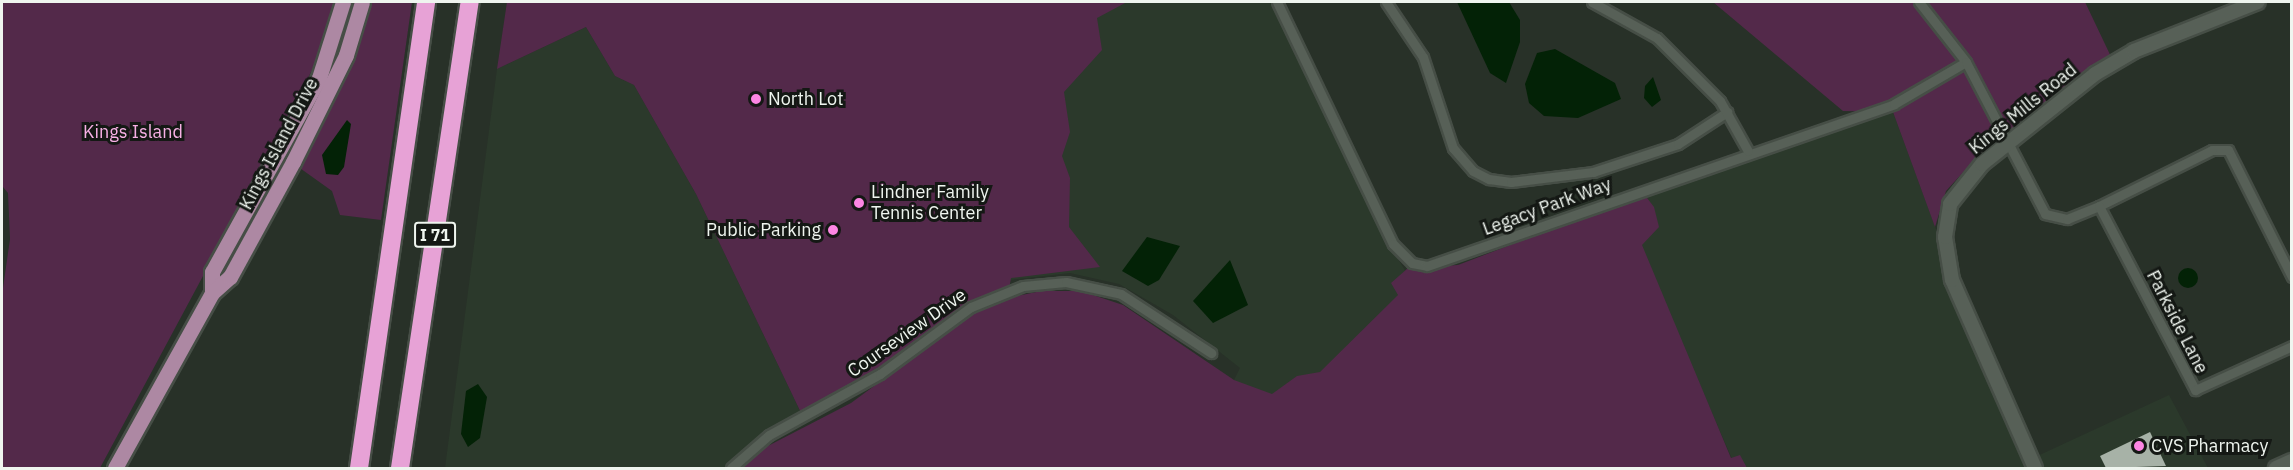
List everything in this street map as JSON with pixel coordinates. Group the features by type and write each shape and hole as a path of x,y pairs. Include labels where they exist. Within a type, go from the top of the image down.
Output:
{"highway":[{"name":"I 71","path":"359,468 426,2"},
{"name":"I 71","path":"400,468 470,2"}],"main road":[{"name":"Kings Island Drive","path":"212,293 213,272 319,78 343,2"},
{"name":"Kings Island Drive","path":"115,468 212,293 230,277 320,111 346,55 362,2"}],"street":[{"name":"Legacy Park Way","path":"1277,2 1393,243 1412,263 1443,263 1748,151 1894,104 1966,62"},
{"path":"1386,2 1423,57 1453,148 1473,171 1490,179 1511,182 1593,172 1678,144 1727,112"},
{"path":"1592,2 1657,38 1727,112 1748,151"},
{"path":"1919,2 1966,62 2045,214 2067,219 2099,206 2212,150 2228,150 2292,278"},
{"name":"Kings Mills Road","path":"2035,468 1964,315 1947,259 1945,222 1950,204 1970,176 2007,142 2095,74 2134,51 2254,2"},
{"name":"Parkside Lane","path":"2099,206 2194,390 2292,346"},
{"name":"Courseview Drive","path":"731,468 769,435 880,374 964,311 1023,286 1066,282 1121,294 1211,353"},
{"path":"2276,468 2292,461"}],"shaded area":[{"path":"1034,2 1270,2 1390,246 1414,285 1282,415 1234,380 1240,368 1173,315 1119,284 1070,273 1010,280"},
{"path":"1457,2 1509,2 1520,20 1520,42 1506,83 1490,73"},
{"path":"586,27 615,76 634,85 696,194 803,417 731,468 445,468 497,69"},
{"path":"1555,49 1615,83 1621,99 1578,118 1544,116 1529,103 1525,84 1537,53"},
{"path":"1653,77 1661,100 1652,107 1644,98 1645,86"},
{"path":"1893,112 1947,259 2031,459 2169,395 2208,468 1736,468 1621,204"},
{"path":"347,120 351,124 344,167 338,175 326,174 322,155"},
{"path":"1147,237 1180,246 1159,280 1148,286 1122,271"},
{"path":"1230,260 1248,305 1213,323 1193,301"},
{"path":"2188,268 2195,271 2198,278 2195,285 2188,288 2181,285 2178,278 2181,271"},
{"path":"478,384 487,397 480,438 468,447 461,434 466,391"}],"green space":[{"name":"Kings Island","path":"2,2 335,2 314,66 291,112 100,468 2,468 2,295 10,239 8,193 3,187 2,268"},
{"path":"366,2 412,2 381,220 340,215 332,191 297,166 348,69"},
{"name":"Lindner Family Tennis Center","path":"507,2 1127,2 1097,18 1102,50 1064,92 1070,132 1062,156 1070,178 1069,227 1100,267 1011,278 1009,289 989,297 880,374 803,417 696,194 634,85 615,76 586,27 497,69"},
{"path":"1713,2 2085,2 2114,63 1967,168 1946,191 1935,227 1893,112 1843,111"},
{"path":"1644,194 1654,207 1659,227 1642,245 1731,458 1740,455 1747,468 743,468 764,448 851,403 972,314 1003,299 1041,291 1081,291 1123,305 1234,380 1272,394 1297,376 1320,372 1398,295 1391,283 1408,268 1458,265"}],"building":[{"name":"CVS Pharmacy","path":"2150,432 2166,466 2106,468 2100,456"}],"place":[{"name":"North Lot","path":"756,99"},
{"name":"Lindner Family Tennis Center","path":"859,203"},
{"name":"Public Parking","path":"833,230"},
{"name":"CVS Pharmacy","path":"2139,446"}]}
